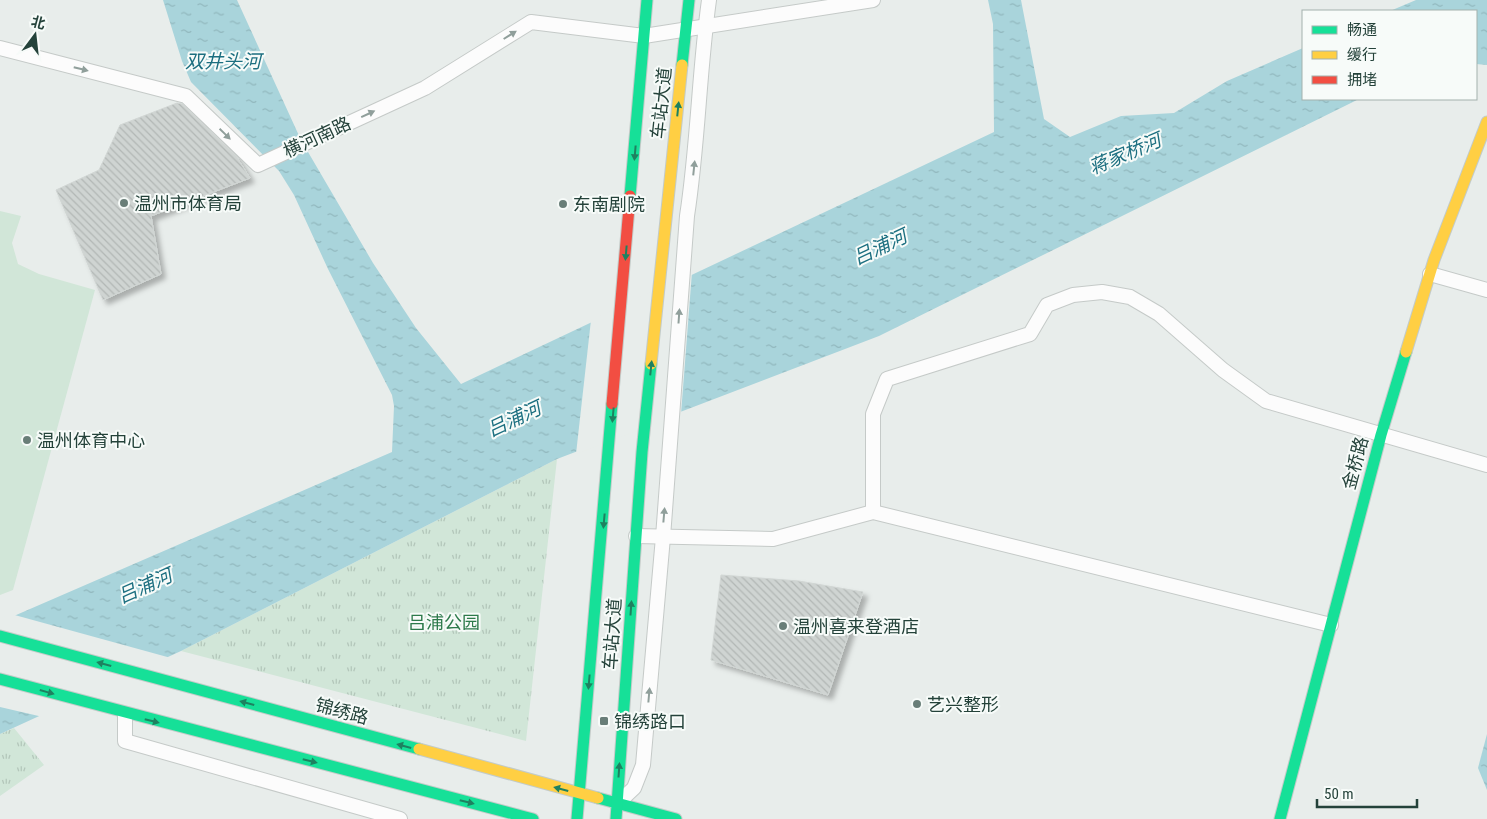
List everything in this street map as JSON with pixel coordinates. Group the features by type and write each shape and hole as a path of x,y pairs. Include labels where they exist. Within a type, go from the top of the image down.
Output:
{"main road":[{"name":"车站大道","path":"577,819 647,0"},
{"name":"车站大道","path":"616,819 642,452 689,0"},
{"name":"金桥路","path":"1280,819 1381,435 1430,274 1487,122"},
{"name":"锦绣路","path":"0,636 676,819"},
{"path":"0,679 105,709 533,819"}],"street":[{"path":"617,804 634,788 642,771 670,452 687,216 694,170 709,0"},
{"name":"横河南路","path":"0,48 186,96 258,165 425,88 530,22 644,36 872,0"},
{"path":"1430,274 1487,290"},
{"path":"872,512 873,414 888,379 1030,334 1047,305 1073,295 1102,292 1130,298 1158,314 1223,370 1266,402 1487,465"},
{"path":"636,536 773,539 872,512 1331,625"},
{"path":"125,714 125,741 400,819"}],"green space":[{"name":"温州体育中心","path":"0,211 21,216 12,243 18,264 39,274 95,290 13,590 0,595"},
{"name":"吕浦公园","path":"557,459 526,741 181,651"},
{"path":"14,728 44,765 0,796 0,734"}],"water":[{"path":"163,0 237,0 301,140 373,263 416,328 461,384 994,132 993,24 988,0 1021,0 1044,119 1070,137 1121,116 1174,113 1227,81 1302,48 1302,100 1357,100 879,336 557,459 181,651 0,734 0,622 392,452 394,406 392,395 328,269 294,195 279,171 191,82 182,61"},
{"path":"1416,0 1487,0 1487,65 1477,64 1477,10 1392,10"},
{"path":"1487,734 1487,790 1478,768"}],"pier":[{"path":"692,272 681,414 576,454 591,320"},
{"path":"11,614 171,658 43,717 0,707 0,619"}],"building":[{"name":"温州市体育局","path":"177,103 182,104 236,156 250,178 151,216 161,274 103,300 56,190 99,170 120,125"},
{"name":"温州喜来登酒店","path":"721,575 799,581 863,592 828,695 711,660"}],"traffic: fast":[{"path":"630,196 647,0"},
{"path":"682,65 689,0"},
{"path":"1280,819 1381,435 1406,352"},
{"path":"616,819 642,452 651,364"},
{"path":"577,819 612,404"},
{"path":"0,636 419,749"},
{"path":"0,679 533,819"},
{"path":"598,798 676,819"}],"traffic: slow":[{"path":"651,364 682,65"},
{"path":"1406,352 1434,260 1487,122"},
{"path":"419,749 598,798"}],"traffic: jam":[{"path":"612,404 630,196"}],"place":[{"name":"温州市体育局","path":"124,203"},
{"name":"东南剧院","path":"563,204"},
{"name":"温州体育中心","path":"27,440"},
{"name":"温州喜来登酒店","path":"783,626"},
{"name":"艺兴整形","path":"917,704"},
{"name":"锦绣路口","path":"604,721"}],"water label":[{"name":"双井头河","path":"223,61"},
{"name":"蒋家桥河","path":"1125,154"},
{"name":"吕浦河","path":"880,247"},
{"name":"吕浦河","path":"514,419"},
{"name":"吕浦河","path":"145,586"}]}
